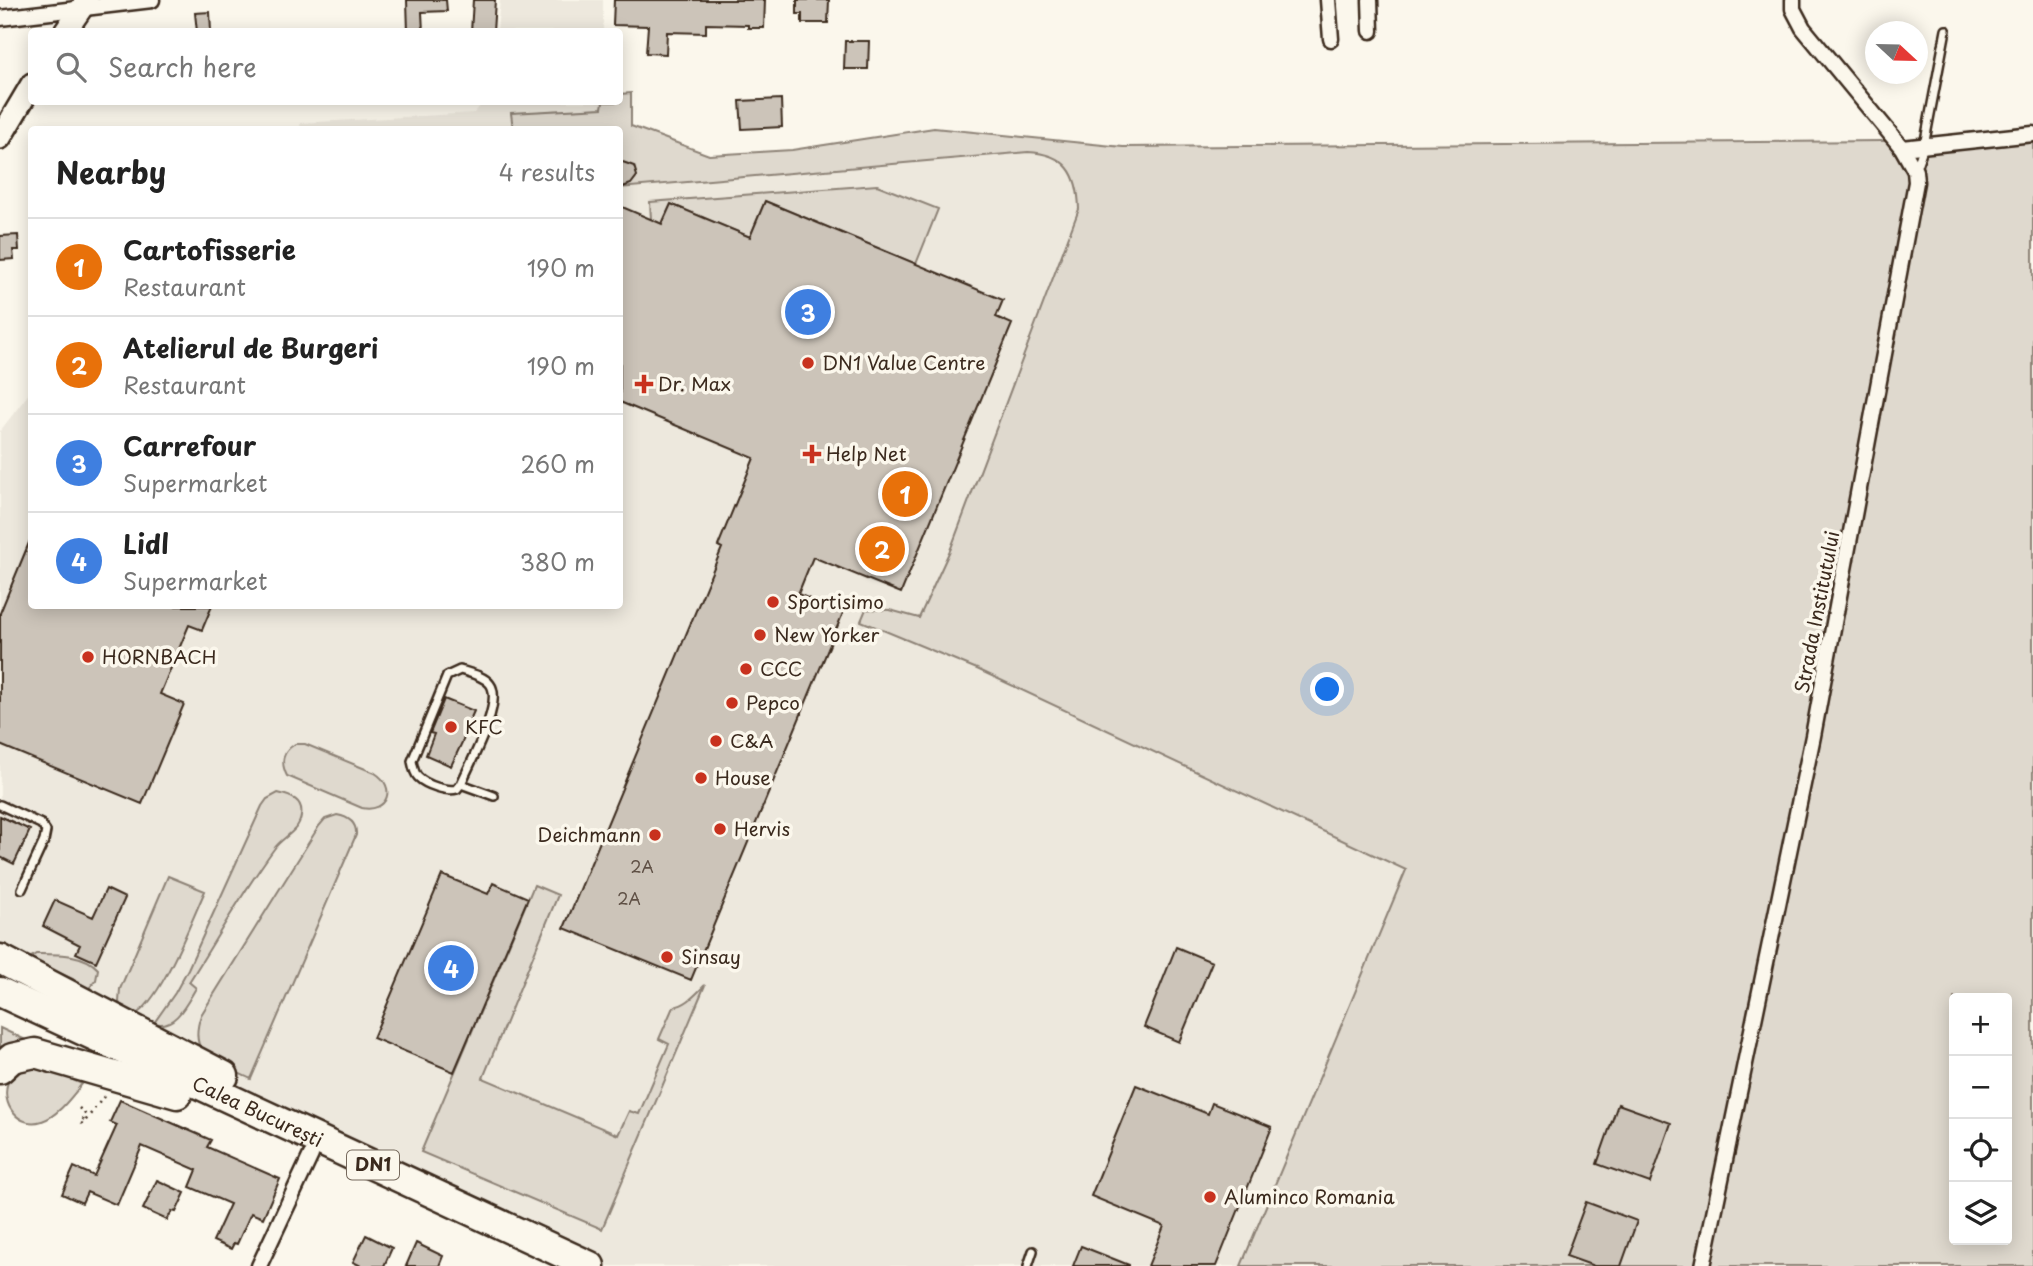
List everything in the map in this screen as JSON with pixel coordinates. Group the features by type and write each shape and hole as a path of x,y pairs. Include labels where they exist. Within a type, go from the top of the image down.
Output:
{"highway":[{"path":"8,960 194,1062 315,1118 524,1224 547,1240 552,1259"},
{"name":"Calea București","path":"0,992 552,1259"},
{"name":"Calea București","path":"0,1012 311,1155 552,1259 590,1266"},
{"path":"0,1069 12,1058 35,1053 177,1094"}],"main road":[{"path":"68,28 84,4"},
{"path":"0,138 28,91"}],"street":[{"path":"0,18 84,4 152,0"},
{"path":"1328,0 1331,39"},
{"path":"1370,0 1371,31"},
{"path":"1793,0 1796,16 1803,28 1902,148 1915,172"},
{"path":"1902,148 2033,134"},
{"name":"Strada Institutului","path":"1703,1266 1813,736 1915,190 1915,172"},
{"path":"259,1266 311,1155"}],"lane":[{"path":"1915,172 1924,146 1945,30"},
{"path":"460,670 486,680 492,686 494,695 493,708 461,784 450,791 422,780 412,761 447,676 460,670"},
{"path":"461,784 494,796"},
{"path":"0,805 41,824 46,831 22,888"},
{"path":"1028,1266 1034,1251"}],"path":[{"path":"79,1108 86,1115 81,1123"}],"shaded area":[{"path":"500,0 603,0 603,28 497,28"},
{"path":"631,93 631,126 709,155 792,150 934,128 1123,147 977,669 1406,870 1241,1266 604,1266 326,1134 0,974 0,431 28,395 28,609 623,609 623,126 300,126 300,123 474,113 481,105 623,105 623,94"},
{"path":"631,93 631,126 709,155 792,150 934,128 1123,147 1882,141 2033,143 2033,1266 1241,1266 1406,870 977,669 861,621 866,609 890,610 919,618 951,548 1079,209 1076,185 1067,168 1052,157 1028,152 623,188 623,126 513,126 511,113 623,105 623,94"},
{"path":"877,185 938,209 916,264 765,201 750,237 671,204 662,224 651,219 650,202"},
{"path":"295,744 305,744 375,773 386,785 386,798 383,803 371,809 362,808 287,776 283,766 284,758 287,750"},
{"path":"278,793 298,802 300,822 277,845 230,915 189,982 196,988 180,1014 168,1023 154,1023 188,969 262,806 267,799"},
{"path":"337,815 351,821 356,835 251,1079 208,1058 198,1041 201,1015 319,826 325,819"},
{"path":"168,876 205,891 164,978 144,1008 134,1015 122,1009 119,1002 120,989"},
{"path":"534,885 558,895 483,1078 618,1135 629,1111 639,1114 669,1044 659,1039 673,1007 687,1002 705,985 602,1229 421,1152"},
{"path":"36,954 85,960 98,969 96,980 87,991 81,989 73,979 28,959"},
{"path":"0,1028 47,1050 0,1061"},
{"path":"42,1066 82,1084 54,1115 34,1123 13,1113 6,1090 8,1082 18,1069"}],"building":[{"path":"407,0 446,0 447,11 422,12 423,28 408,28"},
{"path":"473,0 495,0 493,28 471,28"},
{"path":"614,0 765,0 764,28 706,24 706,33 667,32 666,54 646,53 648,26 613,25"},
{"path":"797,0 829,0 828,23 802,23 802,14 797,14"},
{"path":"210,12 211,28 197,28 195,13"},
{"path":"845,41 869,41 868,69 844,69"},
{"path":"781,99 782,127 742,129 740,101"},
{"path":"623,162 634,166 637,176 631,184 623,187"},
{"name":"DN1 Value Centre","path":"765,201 1003,300 996,317 1012,324 901,593 813,557 798,594 843,613 691,980 564,928 722,548 718,546 754,458 623,403 623,207 662,224 671,204 750,237"},
{"path":"18,235 19,250 13,250 14,259 0,260 0,236"},
{"name":"HORNBACH","path":"28,545 28,609 211,609 202,630 189,625 160,694 184,704 142,804 0,745 0,613"},
{"name":"KFC","path":"444,699 474,711 451,766 426,755 434,734 430,733"},
{"path":"0,816 30,830 14,864 0,857"},
{"path":"442,875 488,894 493,883 528,898 454,1072 373,1038"},
{"path":"106,889 125,898 96,962 76,953 80,945 43,926 55,900 93,917"},
{"path":"1176,947 1212,962 1179,1042 1144,1027"},
{"path":"1136,1085 1208,1114 1212,1103 1272,1127 1216,1266 1148,1266 1164,1226 1091,1196"},
{"path":"120,1100 211,1140 207,1147 280,1179 263,1218 251,1213 237,1244 234,1243 231,1249 213,1241 230,1204 190,1187 197,1170 142,1146 117,1205 87,1192 82,1203 62,1194 74,1167 94,1176 117,1125 110,1122"},
{"path":"1618,1104 1671,1123 1650,1183 1597,1164"},
{"path":"157,1180 185,1193 176,1212 172,1211 167,1220 143,1209"},
{"path":"1586,1202 1637,1221 1621,1266 1594,1266 1566,1256"},
{"path":"366,1235 392,1248 384,1266 361,1266 353,1262"},
{"path":"416,1243 443,1256 439,1266 406,1266"},
{"path":"1081,1246 1129,1265 1129,1266 1073,1266"}],"place":[{"name":"Carrefour","path":"808,312"},
{"name":"DN1 Value Centre","path":"808,363"},
{"name":"Dr. Max","path":"644,384"},
{"name":"Help Net","path":"812,454"},
{"name":"Cartofisserie","path":"905,494"},
{"name":"Atelierul de Burgeri","path":"882,549"},
{"name":"Sportisimo","path":"773,602"},
{"name":"New Yorker","path":"760,635"},
{"name":"HORNBACH","path":"88,657"},
{"name":"CCC","path":"746,669"},
{"name":"Pepco","path":"732,703"},
{"name":"KFC","path":"451,727"},
{"name":"C&A","path":"716,741"},
{"name":"House","path":"701,778"},
{"name":"Hervis","path":"720,829"},
{"name":"Deichmann","path":"655,835"},
{"name":"Sinsay","path":"667,957"},
{"name":"Lidl","path":"451,968"},
{"name":"Aluminco Romania","path":"1210,1197"}]}
